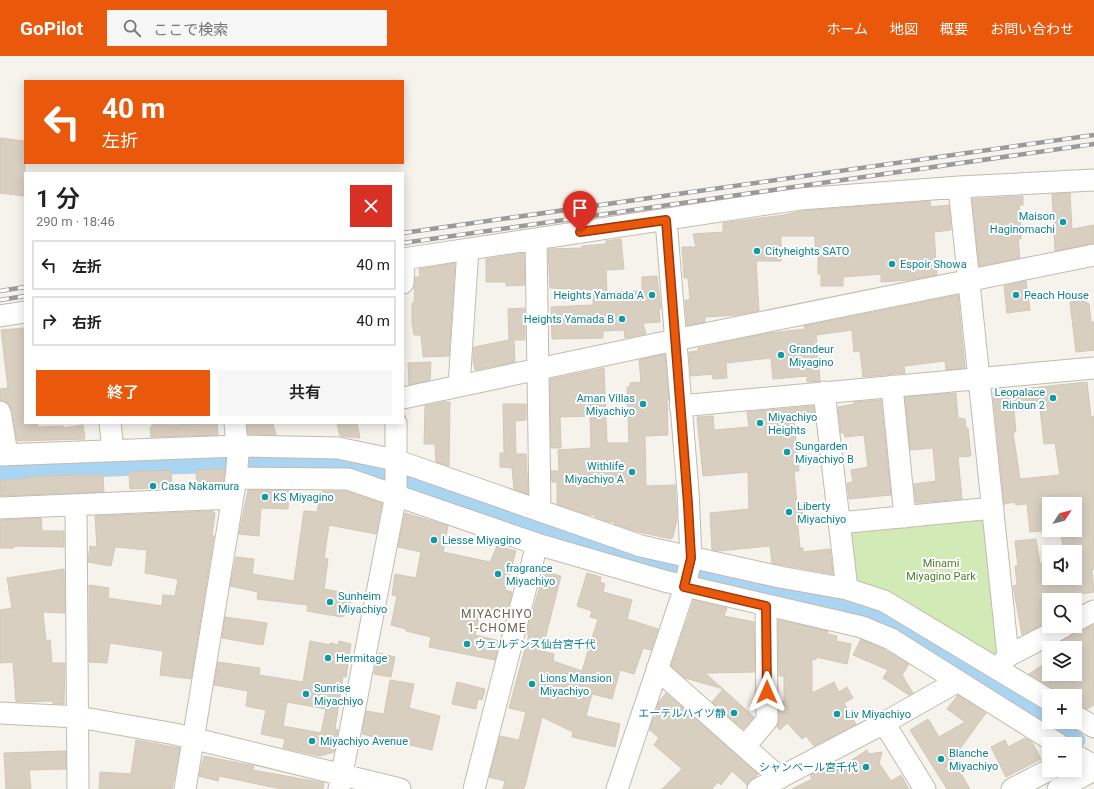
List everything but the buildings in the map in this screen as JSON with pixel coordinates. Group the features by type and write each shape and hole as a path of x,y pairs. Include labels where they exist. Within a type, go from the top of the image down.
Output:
{"street":[{"path":"404,259 800,199 959,187 1094,180"},
{"path":"959,187 993,508 1003,662"},
{"path":"617,789 688,572 688,491 666,220"},
{"path":"536,238 540,509"},
{"path":"459,386 468,249"},
{"path":"404,398 968,280 1094,257"},
{"path":"0,316 24,312"},
{"path":"680,406 1094,368"},
{"path":"892,386 905,517"},
{"path":"824,392 847,589"},
{"path":"0,412 4,454 238,446 338,448 395,478 537,544 688,572 780,577 847,589 884,601 1003,662 1042,694"},
{"path":"110,424 113,450"},
{"path":"185,789 236,478 238,446 235,424"},
{"path":"340,782 395,478 396,424"},
{"path":"236,478 395,478 540,509 641,546 688,572 766,606 862,626 891,639 1047,737"},
{"path":"0,508 232,498"},
{"path":"76,505 78,789"},
{"path":"839,524 993,508"},
{"path":"474,789 537,544"},
{"path":"745,746 767,720 766,606"},
{"path":"1082,617 1094,611"},
{"path":"1003,662 1053,633"},
{"path":"657,669 780,778"},
{"path":"758,789 958,681"},
{"path":"0,713 78,717 176,734 340,782 400,789"},
{"path":"1082,720 1094,727"},
{"path":"884,722 925,789"},
{"path":"1082,755 1094,766"},
{"path":"1058,789 1094,770"},
{"path":"1012,789 1042,774"}],"green space":[{"name":"Minami Miyagino Park","path":"980,515 987,521 999,654 990,658 858,587 849,577 849,526"}],"waterway":[{"path":"243,464 341,463 418,484 645,564 839,603 892,620 1042,716"},
{"path":"0,473 226,465"},
{"path":"1061,729 1073,737"}],"railway":[{"path":"404,233 1094,135"},
{"path":"404,243 1094,144"},
{"path":"0,291 24,287"},
{"path":"0,300 24,296"}],"place":[{"name":"Maison Haginomachi","path":"1063,222"},
{"name":"Cityheights SATO","path":"757,251"},
{"name":"Espoir Showa","path":"892,264"},
{"name":"Heights Yamada A","path":"652,295"},
{"name":"Peach House","path":"1016,295"},
{"name":"Heights Yamada B","path":"622,319"},
{"name":"Grandeur Miyagino","path":"781,355"},
{"name":"Leopalace Rinbun 2","path":"1053,398"},
{"name":"Aman Villas Miyachiyo","path":"643,404"},
{"name":"Miyachiyo Heights","path":"760,423"},
{"name":"Sungarden Miyachiyo B","path":"787,452"},
{"name":"Withlife Miyachiyo A","path":"632,472"},
{"name":"Casa Nakamura","path":"153,486"},
{"name":"KS Miyagino","path":"265,497"},
{"name":"Liberty Miyachiyo","path":"789,512"},
{"name":"Liesse Miyagino","path":"434,540"},
{"name":"fragrance Miyachiyo","path":"498,574"},
{"name":"Sunheim Miyachiyo","path":"330,602"},
{"name":"ウェルデンス仙台宮千代","path":"467,644"},
{"name":"Hermitage","path":"328,658"},
{"name":"Lions Mansion Miyachiyo","path":"532,684"},
{"name":"Sunrise Miyachiyo","path":"306,694"},
{"name":"エーテルハイツ静","path":"734,713"},
{"name":"Liv Miyachiyo","path":"837,714"},
{"name":"Miyachiyo Avenue","path":"312,741"},
{"name":"Blanche Miyachiyo","path":"941,759"},
{"name":"シャンベール宮千代","path":"866,767"}],"district":[{"name":"MIYACHIYO 1-CHOME","path":"497,621"}],"route":[{"path":"580,232 666,220 676,340 678,387 688,491 691,558 684,587 766,606 767,692"}]}
